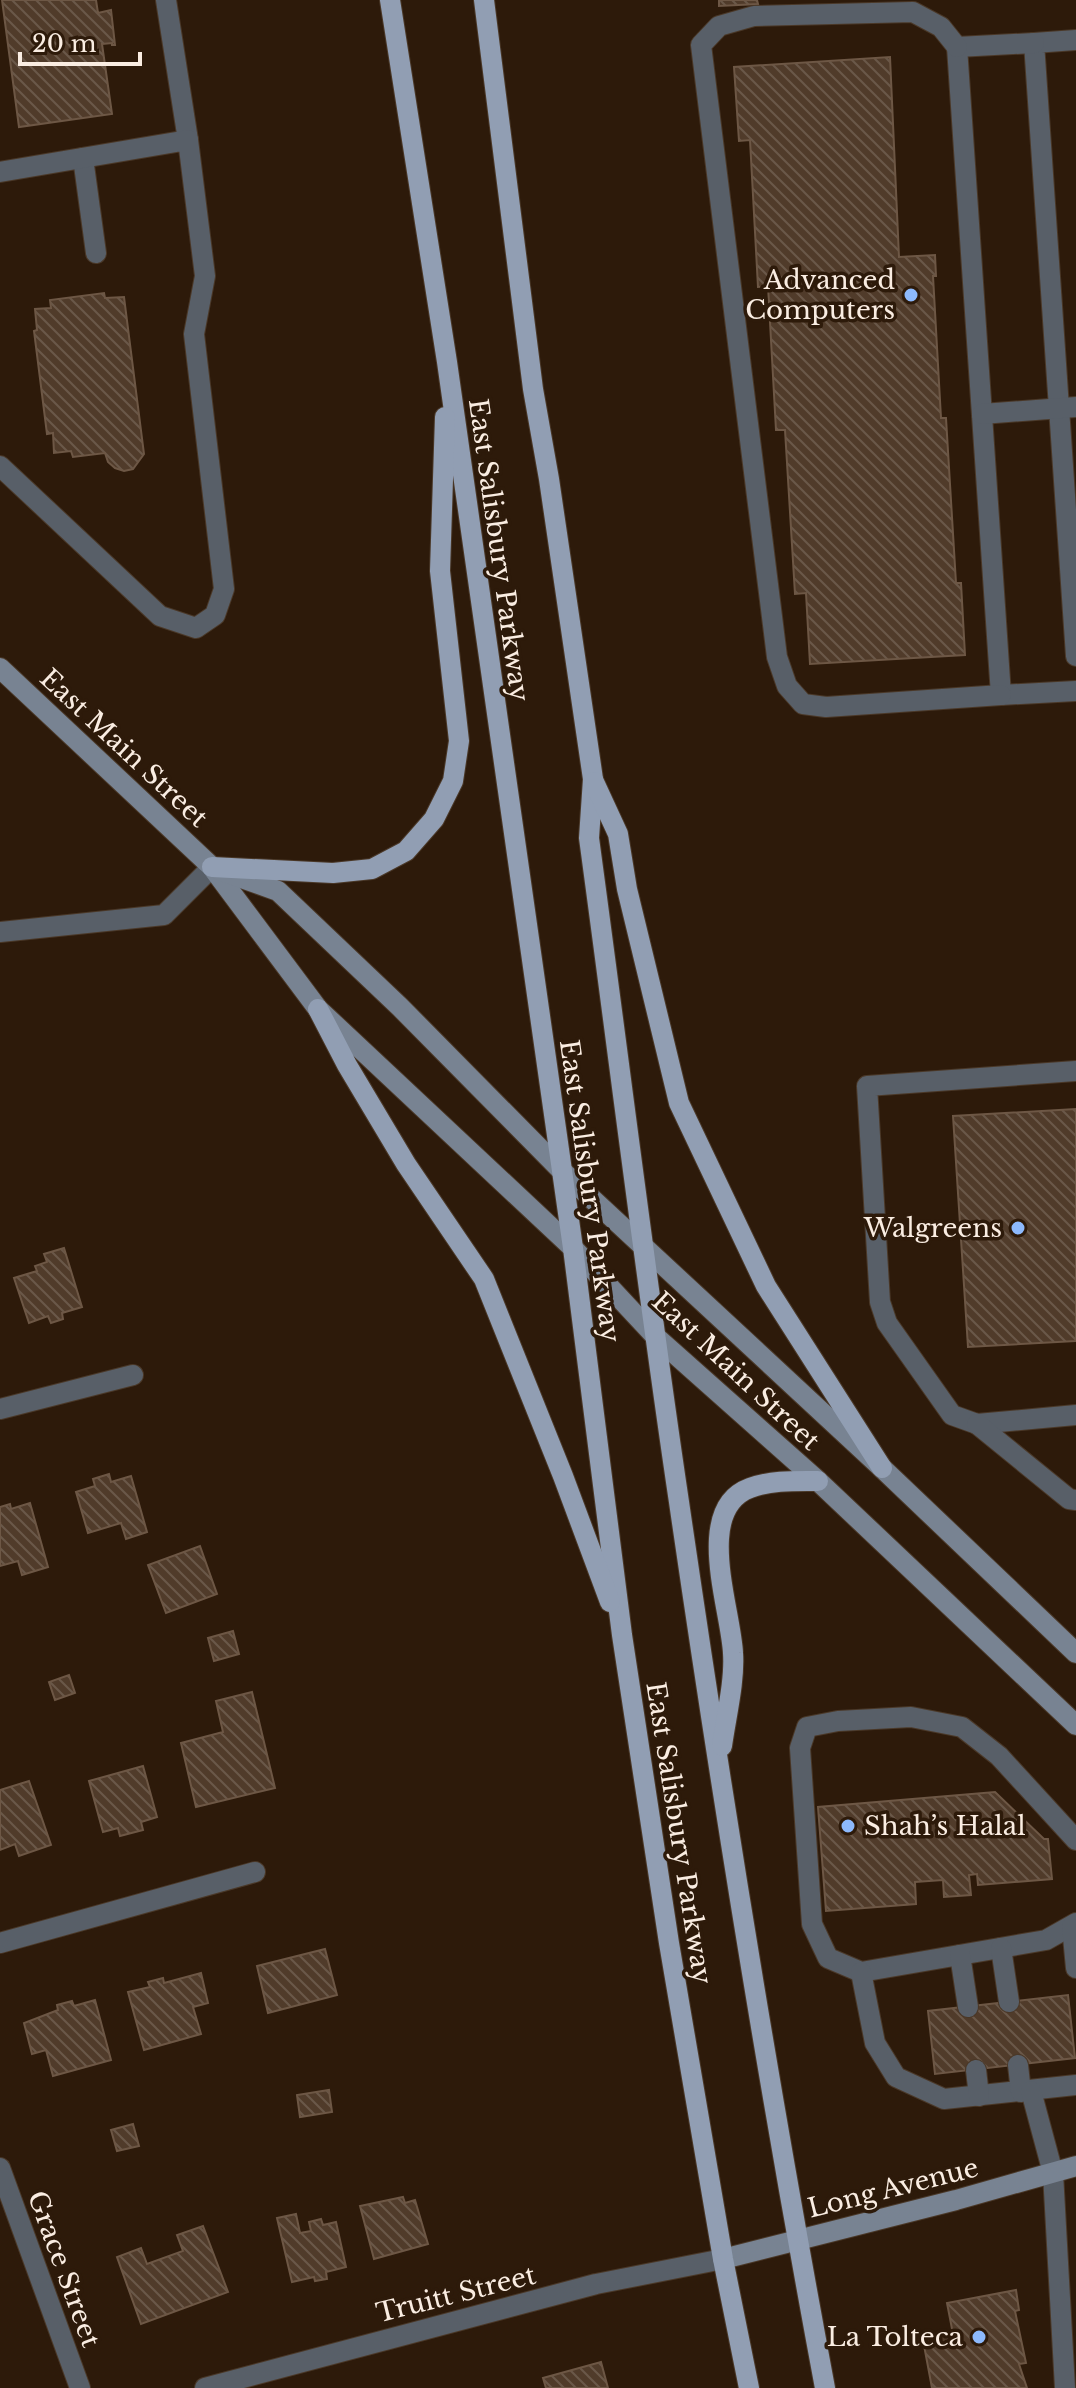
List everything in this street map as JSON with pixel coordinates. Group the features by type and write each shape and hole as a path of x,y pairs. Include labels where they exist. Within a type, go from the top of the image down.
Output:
{"main road":[{"name":"East Salisbury Parkway","path":"390,0 447,362 573,1248 622,1635 669,1943 723,2259 749,2388"},
{"name":"East Salisbury Parkway","path":"484,0 533,389 593,779 589,838 657,1338 719,1770 797,2239 825,2388"},
{"path":"212,867 333,873 372,869 406,851 434,819 453,781 459,741 440,571 447,362"},
{"name":"East Main Street","path":"0,668 212,867 318,1009 573,1248 657,1338 818,1481 1076,1725"},
{"path":"593,779 618,834 627,889 679,1103 766,1286 882,1468"},
{"name":"East Main Street","path":"212,867 278,891 400,1007 562,1171 1076,1653"},
{"path":"318,1009 347,1065 406,1164 484,1279 563,1476 622,1635"},
{"path":"719,1770 734,1655 719,1559 720,1524 724,1510 734,1497 751,1488 787,1481 818,1481"},
{"name":"Long Avenue","path":"723,2259 1076,2166"}],"street":[{"path":"0,466 160,616 196,628 215,615 224,589 194,334 205,276 166,0"},
{"path":"1001,695 957,47 941,27 913,12 754,16 719,26 701,45 777,657 787,686 803,704 826,707 1076,691"},
{"path":"957,47 1076,40"},
{"path":"1034,43 1068,408 1076,656"},
{"path":"0,172 188,140"},
{"path":"83,158 96,253"},
{"path":"982,414 1068,408"},
{"path":"0,932 164,915 212,867"},
{"path":"1076,1071 867,1086 880,1302 887,1323 952,1415 977,1424 1069,1499 1076,1500"},
{"path":"0,1409 133,1375"},
{"path":"977,1424 1076,1415"},
{"path":"1076,1840 999,1756 962,1727 911,1717 838,1721 807,1727 800,1748 812,1924 828,1958 861,1972 1046,1940 1074,1924 1076,1968"},
{"path":"0,1943 255,1872"},
{"path":"1001,1948 1009,2002"},
{"path":"960,1955 968,2007"},
{"path":"861,1972 875,2043 896,2077 944,2099 1076,2085"},
{"path":"1018,2065 1053,2173 1065,2388"},
{"path":"976,2070 979,2096"},
{"name":"Grace Street","path":"0,2168 80,2388"},
{"name":"Truitt Street","path":"205,2388 596,2284 723,2259"}],"building":[{"path":"2,0 96,0 98,13 111,10 115,45 102,44 112,114 19,127"},
{"path":"719,0 757,0 758,4 719,6"},
{"path":"890,57 899,257 935,255 936,276 933,276 941,418 946,418 956,583 961,583 965,655 810,664 806,593 795,594 785,430 776,430 768,286 758,287 750,140 739,141 734,67"},
{"path":"104,293 105,298 124,297 144,454 133,469 124,471 108,462 105,453 73,457 71,451 54,453 53,433 47,434 34,331 37,330 35,309 51,308 50,300"},
{"name":"Walgreens","path":"1076,1109 1076,1341 968,1347 953,1116"},
{"path":"64,1248 82,1307 62,1313 63,1319 51,1323 48,1316 29,1323 14,1278 37,1271 35,1266 47,1262 44,1254"},
{"path":"109,1474 111,1482 131,1476 147,1532 126,1539 121,1523 88,1533 76,1492 95,1486 93,1479"},
{"path":"30,1503 48,1567 22,1575 18,1561 0,1566 0,1507 10,1504 11,1509"},
{"path":"200,1546 217,1594 166,1613 148,1565"},
{"path":"233,1631 239,1654 214,1661 208,1638"},
{"path":"69,1675 75,1693 55,1700 49,1682"},
{"path":"252,1692 275,1788 196,1807 181,1743 223,1732 216,1701"},
{"path":"143,1766 157,1817 141,1822 143,1830 120,1836 118,1828 103,1832 89,1781"},
{"path":"29,1781 51,1845 19,1856 15,1844 0,1850 0,1790"},
{"path":"995,1792 1044,1839 1048,1839 1052,1879 978,1885 977,1874 969,1875 971,1895 944,1897 943,1880 915,1882 916,1904 826,1911 818,1807"},
{"path":"325,1949 337,1995 268,2013 257,1966"},
{"path":"201,1973 208,2003 193,2007 201,2034 144,2050 128,1992 150,1987 148,1982 163,1978 164,1983"},
{"path":"1068,1995 1075,2058 935,2074 928,2011"},
{"path":"95,2000 111,2060 53,2076 46,2050 32,2054 24,2023 58,2010 57,2005 72,2001 74,2006"},
{"path":"329,2090 332,2112 300,2117 297,2095"},
{"path":"133,2124 139,2146 117,2151 111,2130"},
{"path":"403,2197 405,2203 415,2200 428,2244 374,2259 360,2206"},
{"path":"296,2214 300,2233 311,2231 309,2222 321,2219 323,2225 336,2222 346,2267 326,2272 327,2279 315,2281 314,2277 292,2282 277,2218"},
{"path":"203,2226 228,2292 141,2324 117,2257 141,2248 147,2264 183,2251 177,2235"},
{"name":"La Tolteca","path":"1016,2290 1019,2310 1015,2311 1026,2363 1019,2364 1027,2388 932,2388 923,2340 953,2334 947,2303"},
{"path":"601,2362 608,2388 546,2388 543,2378"}],"place":[{"name":"Advanced Computers","path":"911,295"},
{"name":"Walgreens","path":"1018,1228"},
{"name":"Shah’s Halal","path":"848,1826"},
{"name":"La Tolteca","path":"979,2337"}]}
